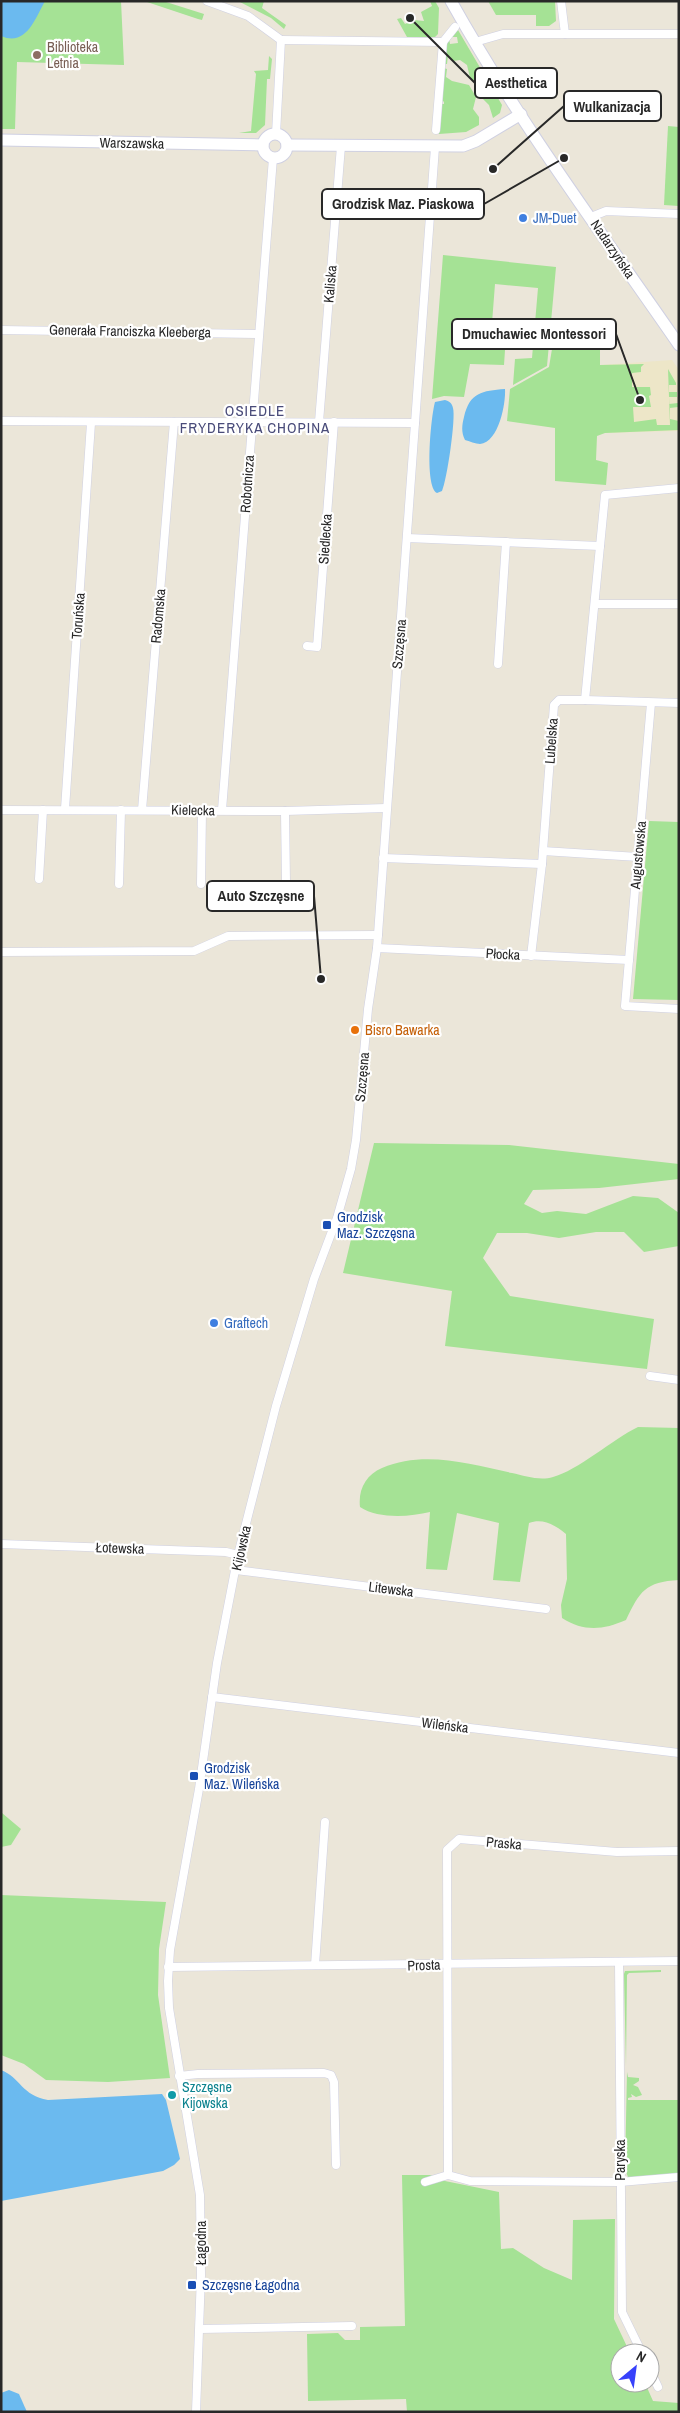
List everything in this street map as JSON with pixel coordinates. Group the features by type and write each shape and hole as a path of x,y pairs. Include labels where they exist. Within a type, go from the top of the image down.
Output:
{"street":[{"path":"207,1 248,16 281,40 443,42"},
{"name":"Nadarzyńska","path":"451,1 521,114 679,345"},
{"path":"561,1 565,34"},
{"path":"436,130 443,42 455,27"},
{"path":"475,42 497,34 679,34"},
{"path":"276,134 281,40"},
{"path":"287,145 436,147 469,144 521,114"},
{"path":"276,134 285,139 287,145 283,154 273,158 265,152 263,145 268,136 276,134"},
{"name":"Warszawska","path":"1,140 263,145"},
{"name":"Kaliska","path":"319,422 341,146"},
{"name":"Szczęsna","path":"356,1140 368,1009 378,936 436,147"},
{"name":"Robotnicza","path":"222,810 273,158"},
{"path":"591,217 606,211 679,214"},
{"name":"Generała Franciszka Kleeberga","path":"1,330 258,334"},
{"path":"1,421 91,423 415,423"},
{"name":"Radomska","path":"142,810 174,422"},
{"name":"Siedlecka","path":"307,646 317,647 334,422"},
{"name":"Toruńska","path":"65,809 91,423"},
{"path":"585,700 605,495 679,488"},
{"path":"407,538 600,546"},
{"path":"498,664 506,542"},
{"path":"595,604 679,604"},
{"name":"Lubelska","path":"530,956 542,864 554,705 559,700 679,703"},
{"name":"Augustowska","path":"651,703 625,1006 679,1009"},
{"name":"Kielecka","path":"1,810 285,811 386,808"},
{"path":"39,879 43,810"},
{"path":"120,884 121,810"},
{"path":"201,884 202,810"},
{"path":"285,811 286,883"},
{"path":"543,851 638,857"},
{"path":"383,858 542,864"},
{"path":"1,952 194,951 228,936 378,936"},
{"name":"Płocka","path":"377,948 628,960"},
{"name":"Kijowska","path":"168,1967 217,1663 238,1555 276,1406 314,1279 337,1218 356,1140"},
{"path":"650,1376 679,1380"},
{"name":"Łotewska","path":"1,1544 226,1552 238,1555"},
{"name":"Litewska","path":"236,1570 546,1608"},
{"name":"Wileńska","path":"212,1697 679,1753"},
{"path":"315,1965 325,1822"},
{"name":"Praska","path":"448,2175 447,1850 459,1839 617,1852 679,1851"},
{"name":"Paryska","path":"619,1962 622,2312 637,2343"},
{"name":"Prosta","path":"168,1967 679,1962"},
{"name":"Łagodna","path":"168,1967 169,2008 179,2076 197,2167 200,2195 200,2329 196,2412"},
{"path":"179,2076 324,2073 331,2075 334,2082 336,2165"},
{"path":"425,2182 448,2175 470,2181 620,2182 679,2177"},
{"path":"200,2329 352,2326"}],"shaded area":[{"path":"672,360 679,370 679,431 605,433 600,365"}],"green space":[{"path":"1,1 121,1 124,65 17,62 15,129 1,129"},
{"path":"144,1 163,1 204,14 202,20"},
{"path":"238,1 264,1 262,8 286,25 284,29 271,18"},
{"path":"430,1 435,1 439,8 438,34 435,37 407,37 397,19 401,18 405,24 414,20 424,21 421,12 432,6"},
{"path":"488,1 555,1 556,21 549,26 536,26 536,15 496,15"},
{"path":"458,30 502,105 500,113 493,118 489,105 480,96 480,89 470,78 467,65 460,60 453,61 448,55 447,64 444,64 446,43 449,38 450,44 458,43 457,37 451,37"},
{"path":"269,56 272,59 270,79 267,79 265,125 256,133 239,133 251,131 256,74 254,71 268,70"},
{"path":"444,68 447,69 446,77 452,81 469,85 476,97 473,109 479,117 479,125 466,132 439,134 440,104 444,104 442,100"},
{"path":"668,126 679,127 679,206 664,205"},
{"path":"443,255 556,267 547,366 513,385 515,359 532,358 538,288 495,284 490,349 505,350 504,365 470,364 464,397 444,396 432,399"},
{"path":"600,338 600,365 644,364 641,367 641,372 632,373 632,387 650,387 651,407 633,407 634,422 656,419 657,425 670,425 669,404 678,403 678,407 670,408 670,419 679,421 679,430 605,433 597,436 596,460 608,463 606,485 555,481 555,428 507,421 510,389 549,367 552,349"},
{"path":"668,369 676,383 676,385 669,385 669,392 677,392 677,397 669,397"},
{"path":"649,821 679,822 679,1000 633,999"},
{"path":"374,1143 509,1145 679,1164 679,1179 599,1188 533,1190 524,1204 542,1213 557,1211 586,1214 633,1196 658,1198 679,1213 679,1246 644,1252 624,1232 596,1232 559,1238 527,1233 497,1233 483,1258 510,1296 654,1319 647,1369 445,1346 452,1291 343,1273"},
{"path":"638,1427 679,1428 679,1580 651,1586 640,1595 626,1620 609,1626 594,1628 578,1626 562,1618 561,1605 567,1579 566,1534 553,1525 539,1521 529,1523 520,1582 493,1580 499,1523 457,1513 447,1570 426,1569 430,1512 394,1516 376,1514 360,1507 360,1494 367,1479 376,1471 398,1463 414,1460 447,1460 532,1478 548,1478 563,1474"},
{"path":"2,1813 21,1829 11,1845 1,1847"},
{"path":"1,1895 166,1902 159,1949 158,1995 170,2078 108,2082 46,2080 24,2064 1,2055"},
{"path":"661,1970 661,1972 629,1973 627,1975 626,2066 625,1971"},
{"path":"627,2072 628,2077 639,2078 639,2081 633,2085 638,2087 642,2095 636,2097 631,2094 632,2097 628,2098 628,2100 679,2100 679,2175 634,2181 628,2177 625,2169"},
{"path":"402,2175 430,2175 445,2181 499,2192 501,2249 513,2248 544,2268 572,2280 573,2220 615,2219 614,2319 625,2343 610,2343 610,2393 649,2393 653,2401 679,2403 679,2412 407,2412 406,2399 308,2401 307,2334 338,2333 345,2340 360,2340 360,2327 405,2326"}],"water":[{"path":"1,1 45,1 29,29 17,38 10,38 1,36"},
{"path":"505,389 503,412 492,437 487,442 480,444 465,440 462,426 470,402 478,394"},
{"path":"445,400 453,406 454,414 451,449 444,485 442,491 437,493 433,488 431,478 430,435 435,402"},
{"path":"1,2070 13,2077 32,2095 48,2100 162,2094 166,2100 180,2159 163,2171 1,2201"},
{"path":"9,2390 19,2394 27,2412 1,2412 1,2393"}],"place":[{"name":"Aesthetica","path":"410,18"},
{"name":"Biblioteka Letnia","path":"37,55"},
{"name":"Grodzisk Maz. Piaskowa","path":"564,158"},
{"name":"Wulkanizacja","path":"493,169"},
{"name":"JM-Duet","path":"523,218"},
{"name":"Dmuchawiec Montessori","path":"640,400"},
{"name":"Auto Szczęsne","path":"321,979"},
{"name":"Bisro Bawarka","path":"355,1030"},
{"name":"Grodzisk Maz. Szczęsna","path":"327,1225"},
{"name":"Graftech","path":"214,1323"},
{"name":"Grodzisk Maz. Wileńska","path":"194,1776"},
{"name":"Szczęsne Kijowska","path":"172,2095"},
{"name":"Szczęsne Łagodna","path":"192,2285"}],"district":[{"name":"OSIEDLE FRYDERYKA CHOPINA","path":"255,418"}]}
